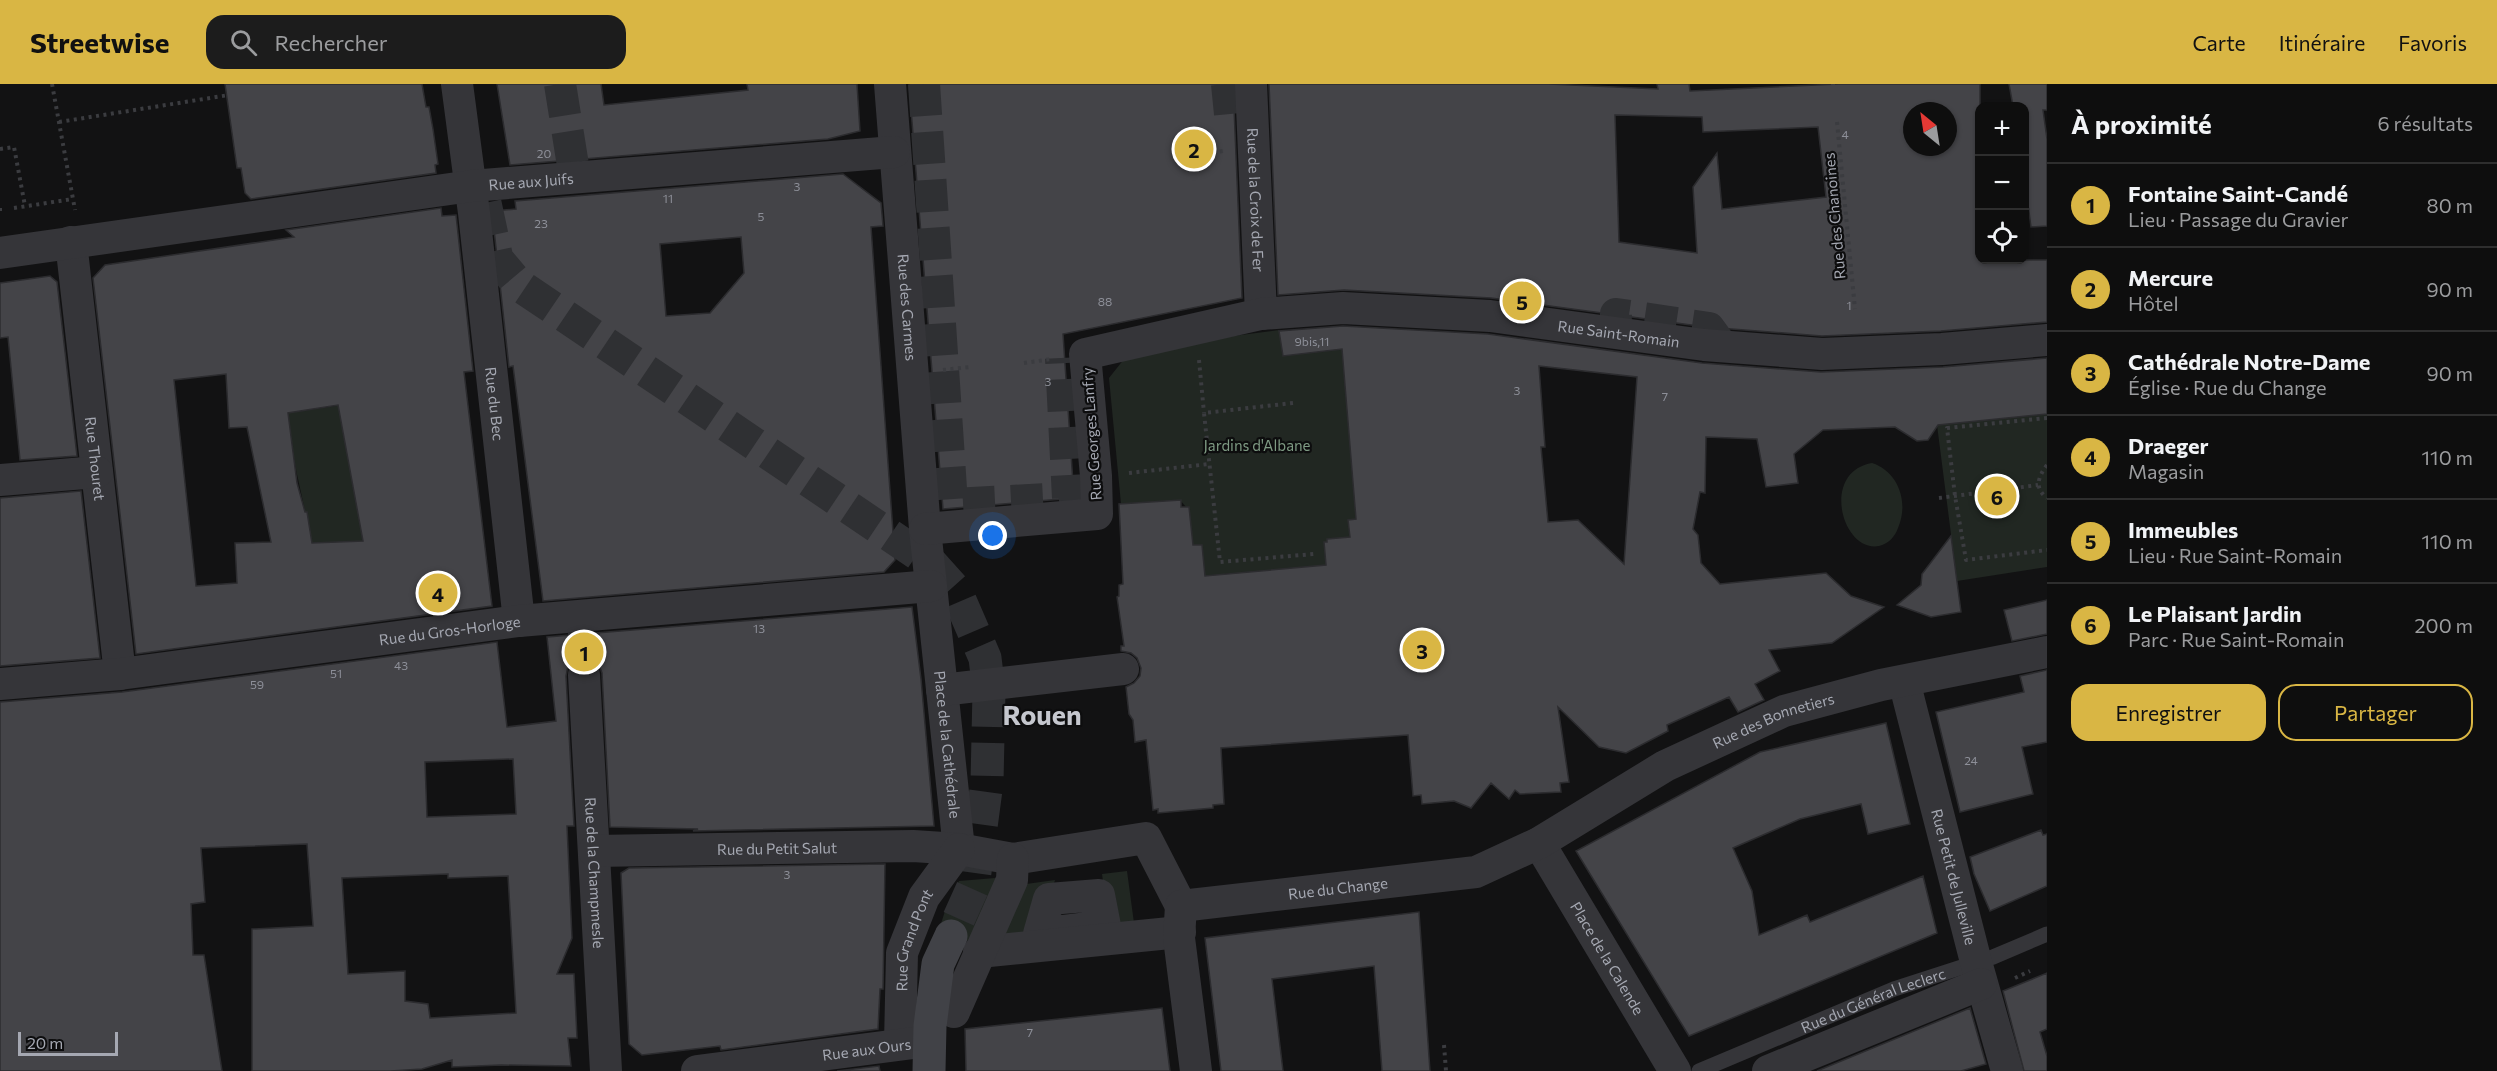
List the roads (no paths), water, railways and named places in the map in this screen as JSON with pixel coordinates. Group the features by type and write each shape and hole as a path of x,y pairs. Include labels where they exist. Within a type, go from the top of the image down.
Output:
{"street":[{"name":"Rue du Bec","path":"457,84 471,186 519,621"},
{"name":"Rue des Carmes","path":"890,84 925,529"},
{"name":"Rue de la Croix de Fer","path":"1251,84 1261,314"},
{"name":"Rue aux Juifs","path":"0,253 75,225 471,186 894,152"},
{"name":"Rue Thouret","path":"75,225 97,472 120,674"},
{"name":"Rue Saint-Romain","path":"1071,356 1261,314 1343,308 1490,316 1704,345 1822,354 1942,349 2047,340"},
{"name":"Rue Georges Lanfry","path":"925,529 1097,514 1096,476 1071,356"},
{"path":"0,480 97,472"},
{"name":"Place de la Cathédrale","path":"925,529 959,849"},
{"name":"Rue du Gros-Horloge","path":"0,684 120,674 519,621 583,624 931,586"},
{"name":"Rue des Bonnetiers","path":"1532,847 1665,766 1784,711 1904,681 2047,652"},
{"path":"942,690 1123,669"},
{"name":"Rue de la Champmesle","path":"584,675 606,1071"},
{"name":"Rue Petit de Julleville","path":"1904,681 1989,975 2007,1071"},
{"path":"959,849 1013,859 1146,838 1180,925 1196,1071"},
{"name":"Rue du Petit Salut","path":"594,851 913,846 959,849"},
{"name":"Rue du Change","path":"1180,925 1476,872 1532,847"},
{"name":"Place de la Calende","path":"1532,847 1675,1071"},
{"name":"Rue Grand Pont","path":"919,1052 902,953 924,897 959,849"},
{"path":"954,1012 1012,880 1013,859"},
{"path":"979,952 1180,925"},
{"name":"Rue Grand Pont","path":"919,1052 938,964 951,936"},
{"name":"Rue du Général Leclerc","path":"1768,1071 1989,975"},
{"name":"Rue aux Ours","path":"697,1071 919,1052"}],"lane":[{"name":"Rue du Général Leclerc","path":"1699,1071 1894,989 1989,975 2047,934"}],"tunnel":[{"path":"560,84 575,178"},
{"path":"924,84 952,504 1068,498 1061,358"},
{"path":"1227,84 1230,114"},
{"path":"485,203 497,259 519,285 931,563 956,591 985,658 989,691 987,782 973,887 951,936"},
{"path":"1615,333 1616,314 1709,328 1722,346"},
{"path":"584,633 584,675"}],"place":[{"name":"Mercure","path":"1194,149"},
{"name":"Immeubles","path":"1522,301"},
{"name":"Le Plaisant Jardin","path":"1997,496"},
{"name":"Draeger","path":"438,593"},
{"name":"Cathédrale Notre-Dame","path":"1422,650"},
{"name":"Fontaine Saint-Candé","path":"584,652"}],"district":[{"name":"Rouen","path":"1042,714"}],"park label":[{"name":"Jardins d'Albane","path":"1257,445"}]}
